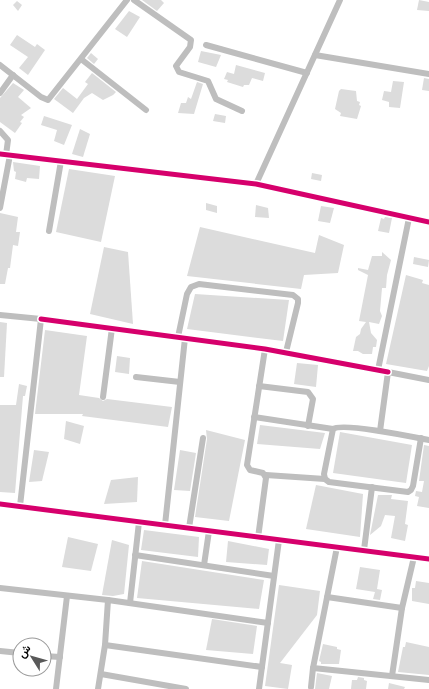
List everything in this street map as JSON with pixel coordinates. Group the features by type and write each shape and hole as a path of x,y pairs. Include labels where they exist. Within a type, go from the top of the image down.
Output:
{"street":[{"path":"0,65 41,97 48,100 127,0"},
{"path":"134,0 191,40 190,47 176,66 178,72 208,81 216,99 242,111"},
{"path":"256,184 340,0"},
{"path":"206,45 307,73"},
{"path":"315,56 429,74"},
{"path":"81,59 146,110"},
{"path":"0,93 13,75"},
{"path":"0,130 8,140 5,155 0,208"},
{"path":"5,155 256,184 429,222"},
{"path":"49,231 61,161"},
{"path":"378,370 409,218"},
{"path":"178,337 187,294 191,287 199,284 293,295 296,296 298,303 286,352"},
{"path":"0,315 112,328 286,352 429,380"},
{"path":"20,506 41,319"},
{"path":"103,397 112,328"},
{"path":"165,525 185,338"},
{"path":"265,349 254,417 248,468 266,475 325,479 329,482 408,492 411,490 421,438"},
{"path":"380,431 388,372"},
{"path":"136,377 180,382"},
{"path":"259,386 308,392 313,399 308,426"},
{"path":"254,417 333,429 340,427 380,431 429,440"},
{"path":"325,479 324,474 333,429"},
{"path":"189,528 203,438"},
{"path":"258,538 266,475"},
{"path":"364,550 372,487"},
{"path":"0,504 429,559"},
{"path":"130,603 139,522"},
{"path":"204,565 209,531"},
{"path":"259,689 279,540"},
{"path":"311,687 313,668 337,547"},
{"path":"135,555 274,576"},
{"path":"392,676 402,608 414,557"},
{"path":"0,588 108,600 268,622"},
{"path":"56,689 67,596"},
{"path":"327,597 402,608"},
{"path":"98,689 105,645 108,600"},
{"path":"105,645 262,667"},
{"path":"0,651 12,652"},
{"path":"52,657 60,658"},
{"path":"313,668 429,680"},
{"path":"101,674 158,687 186,689"}],"building":[{"path":"142,0 161,0 164,3 157,11"},
{"path":"419,0 429,2 429,11 417,10"},
{"path":"17,1 22,5 18,11 13,5"},
{"path":"129,11 140,17 127,37 115,29"},
{"path":"17,35 35,47 37,44 45,50 28,75 19,68 28,57 10,45"},
{"path":"201,51 221,55 216,67 198,62"},
{"path":"91,53 98,59 94,64 87,58"},
{"path":"236,65 265,73 263,81 252,78 249,85 244,85 243,87 227,82 228,80 224,79 227,72 234,74"},
{"path":"92,73 116,92 103,100 92,93 84,98 73,113 54,99 63,88 77,99 88,84 85,82"},
{"path":"424,78 429,79 429,91 422,90"},
{"path":"393,81 404,82 400,108 389,107 389,102 382,100 384,91 391,92"},
{"path":"197,82 203,84 194,114 178,113 181,103 186,103 188,97 191,99"},
{"path":"13,83 24,90 18,97 31,108 21,115 24,117 20,122 22,123 15,133 0,122 0,98"},
{"path":"341,89 356,91 357,101 360,102 359,105 361,106 357,119 340,116 341,113 335,109 339,91"},
{"path":"215,114 226,116 225,123 213,121"},
{"path":"44,116 72,125 64,145 54,141 57,130 41,125"},
{"path":"80,129 90,134 83,157 72,154"},
{"path":"13,162 40,166 39,179 27,178 26,182 15,179 16,172 14,171"},
{"path":"69,169 115,176 101,242 56,232"},
{"path":"312,173 322,175 321,181 311,179"},
{"path":"206,203 217,206 217,213 206,210"},
{"path":"256,205 268,208 269,218 255,217"},
{"path":"321,206 334,208 330,223 318,221"},
{"path":"0,213 18,217 16,232 20,232 18,246 13,245 10,268 8,268 5,284 0,284"},
{"path":"385,217 392,218 389,233 378,231 381,218 384,219"},
{"path":"200,227 315,253 319,235 344,245 338,273 304,275 301,289 187,276"},
{"path":"104,247 128,252 133,324 90,314"},
{"path":"382,252 391,260 387,275 386,288 382,288 380,311 382,316 379,324 369,322 371,333 377,340 376,347 373,347 372,354 363,354 358,351 353,351 356,337 360,334 361,329 366,322 359,321 368,275 358,270 358,268 368,270 372,256 382,256"},
{"path":"414,257 429,260 428,267 413,264"},
{"path":"406,275 423,280 422,283 429,285 429,366 427,371 386,364"},
{"path":"195,294 289,300 283,341 187,329"},
{"path":"0,322 7,323 4,377 0,377"},
{"path":"45,330 87,336 79,395 99,398 103,401 107,399 172,407 168,427 82,416 83,414 35,414"},
{"path":"117,356 130,358 129,374 115,372"},
{"path":"297,363 318,365 316,387 294,384"},
{"path":"19,384 27,386 25,396 23,396 15,493 0,492 0,405 16,405"},
{"path":"66,421 84,426 80,444 64,439"},
{"path":"260,425 325,433 320,449 257,444"},
{"path":"206,430 245,440 229,521 195,517 207,439"},
{"path":"340,432 412,445 406,483 333,473"},
{"path":"424,445 429,446 429,508 417,506 419,497 415,496 416,491 422,492 424,481 419,481"},
{"path":"34,450 49,452 42,481 29,482"},
{"path":"180,450 196,453 190,491 174,490"},
{"path":"138,477 137,502 104,504 111,480"},
{"path":"316,485 363,494 360,537 306,529"},
{"path":"378,495 392,495 391,499 408,501 405,524 408,525 405,541 391,538 395,516 385,515 381,526 370,535"},
{"path":"144,530 199,537 198,557 141,550"},
{"path":"68,537 98,544 91,571 62,567"},
{"path":"112,540 129,545 124,594 113,596 102,595"},
{"path":"228,541 269,549 267,565 226,562"},
{"path":"142,561 264,580 259,609 137,598"},
{"path":"360,567 380,570 377,589 382,590 380,600 373,599 375,592 356,589"},
{"path":"416,581 429,583 429,604 412,601 412,588 415,588"},
{"path":"279,585 320,591 317,615 280,663 292,665 288,689 265,686"},
{"path":"212,619 257,626 253,654 206,650"},
{"path":"406,642 429,647 429,675 398,672 403,647 405,647"},
{"path":"323,644 337,647 337,649 341,650 339,664 321,664 319,661"},
{"path":"317,673 332,676 329,689 315,689"},
{"path":"358,677 364,678 364,680 367,681 366,689 351,689 352,680 357,680"},
{"path":"389,683 405,687 404,689 388,689"}],"cycle path":[{"path":"0,154 256,184 429,222"},
{"path":"41,319 265,349 388,372"},
{"path":"0,504 429,559"}]}
